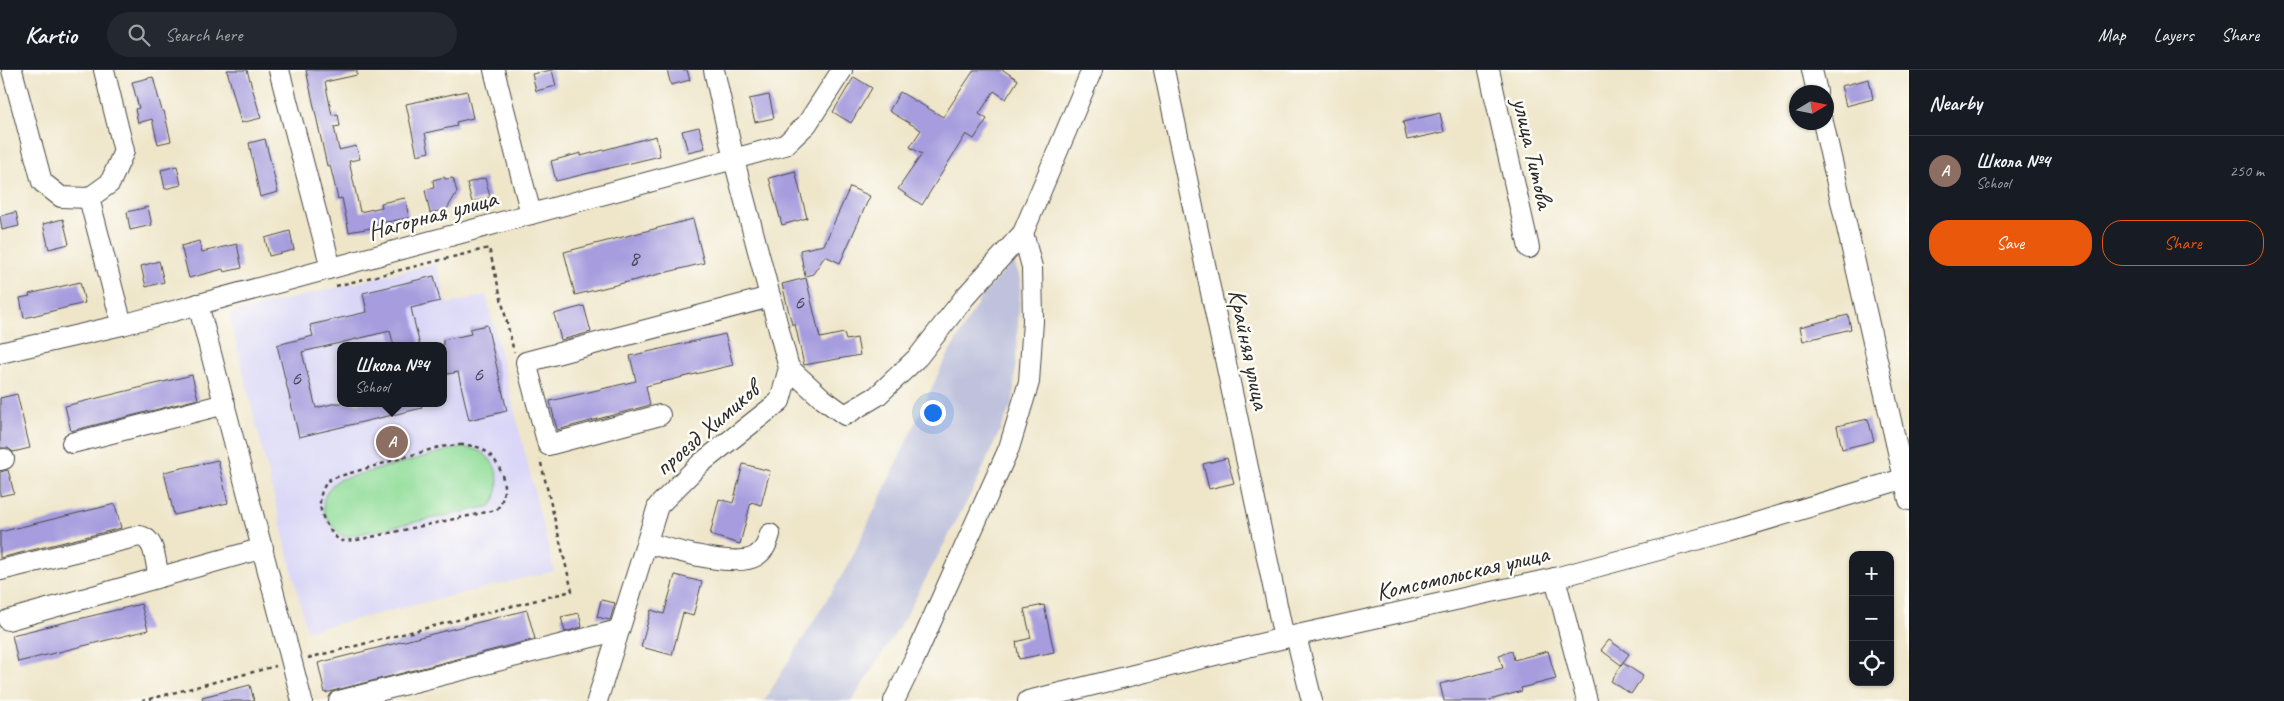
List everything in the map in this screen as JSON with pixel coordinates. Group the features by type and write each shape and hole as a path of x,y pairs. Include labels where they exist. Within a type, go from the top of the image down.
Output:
{"street":[{"path":"12,70 42,182 62,197 90,198 110,183 124,151 104,70"},
{"path":"279,70 331,268"},
{"path":"493,70 531,214"},
{"name":"проезд Химиков","path":"597,701 658,506 700,464 780,401 789,368 734,160 714,70"},
{"name":"Нагорная улица","path":"0,353 122,325 785,145 807,124 842,70"},
{"path":"789,368 823,399 845,415 877,396 918,357 966,297 1023,233 1092,70"},
{"name":"Крайняя улица","path":"1164,70 1290,637 1312,701"},
{"name":"улица Титова","path":"1489,70 1529,248"},
{"path":"1812,70 1815,85"},
{"path":"1825,130 1906,478 1909,500"},
{"path":"90,198 122,325"},
{"path":"894,701 1009,448 1029,382 1034,321 1032,268 1023,233"},
{"path":"660,415 548,445 526,362 770,297"},
{"path":"198,304 302,701"},
{"path":"72,443 225,404"},
{"name":"Комсомольская улица","path":"1028,701 1290,637 1555,578 1729,531 1906,478"},
{"path":"647,543 718,560 741,559 755,557 767,546 770,534"},
{"path":"0,570 139,536 146,537 151,542 159,577"},
{"path":"8,620 263,548"},
{"path":"1555,578 1587,701"},
{"path":"338,701 620,630"}],"path":[{"path":"327,288 489,248 514,352"},
{"path":"460,444 475,446 490,455 499,467 503,481 504,496 496,510 356,540 340,541 331,533 325,522 320,506 322,488 330,479 353,471 439,447 460,444"},
{"path":"142,701 572,591 540,457"}],"shaded area":[{"path":"1013,261 1021,279 1013,401 976,484 906,616 852,701 764,701 849,564 943,364 980,299"},
{"path":"437,263 447,304 486,295 554,571 307,631 229,314"}],"green space":[{"path":"461,447 481,452 493,463 498,477 498,485 495,499 491,506 344,537 330,524 326,517 324,502 326,495 330,487 338,480"}],"building":[{"path":"227,70 247,70 261,118 241,123"},
{"path":"306,70 357,70 357,75 325,82 332,115 338,114 340,126 334,127 339,150 356,146 360,159 349,161 360,212 382,207 381,203 405,198 409,218 375,224 376,227 349,232 342,198 338,199 330,165 327,166"},
{"path":"552,70 556,86 536,91 532,74"},
{"path":"667,70 687,70 690,80 671,85"},
{"path":"974,70 1003,70 1018,80 1006,99 994,91 979,114 987,119 974,139 966,134 922,205 898,189 922,154 910,147 921,130 889,111 900,92 943,117"},
{"path":"153,77 171,141 158,144 152,119 138,123 135,109 139,108 132,82"},
{"path":"854,77 872,88 851,123 833,112"},
{"path":"1869,79 1873,99 1846,106 1841,86"},
{"path":"467,91 473,118 456,122 457,126 425,133 429,152 417,155 406,104"},
{"path":"769,95 774,118 755,122 749,99"},
{"path":"1440,113 1444,132 1407,140 1403,122"},
{"path":"699,127 705,148 688,152 682,131"},
{"path":"656,136 660,156 556,181 551,161 581,153 581,156"},
{"path":"265,139 278,192 260,197 249,143"},
{"path":"177,166 181,185 165,189 161,170"},
{"path":"795,171 807,218 782,225 769,178"},
{"path":"444,177 445,179 453,178 457,192 447,209 430,213 425,190 434,188 433,180"},
{"path":"485,178 490,197 472,202 467,183"},
{"path":"850,187 870,196 840,263 825,256 813,274 805,276 800,250 824,245"},
{"path":"148,207 152,225 130,230 127,212"},
{"path":"16,212 19,226 2,230 0,216"},
{"path":"63,219 69,244 49,249 43,224"},
{"path":"693,219 704,263 575,295 564,252"},
{"path":"290,231 294,250 269,256 265,238"},
{"path":"199,241 202,252 237,244 242,268 224,272 223,269 189,278 181,246"},
{"path":"159,261 164,282 146,287 141,266"},
{"path":"434,276 440,301 411,308 419,342 393,342 390,331 337,342 337,344 302,352 316,408 337,403 337,407 422,408 299,437 277,345 313,336 310,325 367,312 363,293"},
{"path":"806,278 820,338 844,333 846,340 857,338 860,355 804,365 795,324 792,325 782,284"},
{"path":"80,282 85,303 24,318 20,298 30,296 29,294"},
{"path":"584,306 591,332 561,340 554,314"},
{"path":"1848,315 1851,329 1803,341 1800,327"},
{"path":"487,325 507,411 469,420 458,372 447,374 447,342 443,342 443,340 471,334 470,329"},
{"path":"725,334 733,365 646,386 650,405 557,430 550,401 636,381 630,356"},
{"path":"192,375 198,399 71,431 65,406"},
{"path":"17,394 30,448 13,452 8,448 0,448 0,398"},
{"path":"1868,419 1874,441 1842,449 1837,426"},
{"path":"1227,458 1234,483 1209,489 1203,464"},
{"path":"218,460 228,503 174,515 164,472"},
{"path":"743,464 770,471 761,505 751,502 740,544 710,535 719,499 733,503"},
{"path":"8,470 14,493 0,496 0,472"},
{"path":"115,504 121,528 0,558 0,532"},
{"path":"675,575 702,582 693,616 683,613 672,655 641,647 651,610 664,614"},
{"path":"601,600 615,603 610,620 597,617"},
{"path":"141,604 148,630 18,662 12,635"},
{"path":"1044,605 1054,652 1019,659 1016,642 1031,638 1024,609"},
{"path":"527,610 535,639 325,693 318,663"},
{"path":"579,613 582,627 565,632 561,617"},
{"path":"1609,640 1629,654 1621,665 1601,650"},
{"path":"1512,651 1514,660 1548,651 1556,679 1521,688 1522,691 1486,701 1444,701 1440,684 1503,668 1499,655"},
{"path":"1623,663 1643,676 1631,694 1611,681"},
{"path":"250,685 254,701 203,701 202,697"}],"place":[{"name":"Школа №4","path":"392,442"}]}
